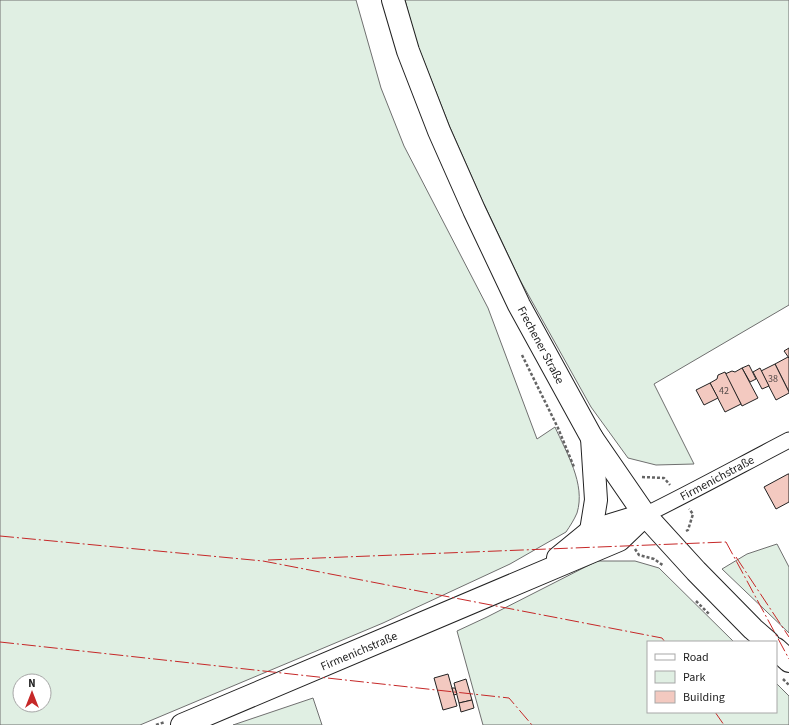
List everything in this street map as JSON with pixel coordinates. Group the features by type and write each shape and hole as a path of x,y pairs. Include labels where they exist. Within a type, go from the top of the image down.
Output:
{"main road":[{"name":"Frechener Straße","path":"393,0 408,51 439,131 474,210 519,305 592,438 645,515 696,571 767,641"},
{"path":"591,531 596,500 592,438"},
{"name":"Firmenichstraße","path":"536,576 591,531 645,515"},
{"name":"Firmenichstraße","path":"182,725 619,540 645,515"},
{"path":"777,650 789,661"}],"street":[{"name":"Firmenichstraße","path":"645,515 789,440"}],"path":[{"path":"624,534 639,556 654,559 664,567"},
{"path":"692,596 712,617"}],"green space":[{"path":"0,0 356,0 381,88 404,146 488,308 537,439 555,427 574,468 579,491 577,513 566,532 510,564 383,623 140,725 0,725"},
{"path":"405,0 789,0 789,305 654,384 694,464 656,465 628,458 591,407 520,280 483,202 449,125 416,41"},
{"path":"777,544 789,567 789,633 722,569 747,554"},
{"path":"597,561 635,561 659,568 733,641 647,641 647,713 777,713 777,684 789,696 789,725 483,725 457,631"},
{"path":"313,698 322,725 233,725"}],"building":[{"path":"789,348 789,358 784,351"},
{"path":"788,357 789,358 789,392 775,364"},
{"path":"775,364 789,392 776,400 761,371"},
{"path":"749,365 756,379 750,382 742,368"},
{"path":"742,368 758,398 742,406 725,374 732,371 735,372"},
{"path":"760,368 769,386 762,389 753,372"},
{"path":"725,372 741,404 725,412 710,383 717,379 718,375"},
{"path":"710,383 718,398 704,405 696,390"},
{"path":"788,474 789,502 776,509 764,487"},
{"path":"448,674 457,706 443,710 434,678"},
{"path":"466,679 472,700 459,703 454,683"},
{"path":"452,688 455,688 457,694 454,695"},
{"path":"472,700 474,708 461,712 459,703"}],"power":[{"path":"0,536 263,561 662,638 664,641"},
{"path":"726,542 789,659"},
{"path":"268,560 726,542"},
{"path":"736,557 789,637"},
{"path":"0,642 509,698 532,725"},
{"path":"716,713 724,725"}]}
